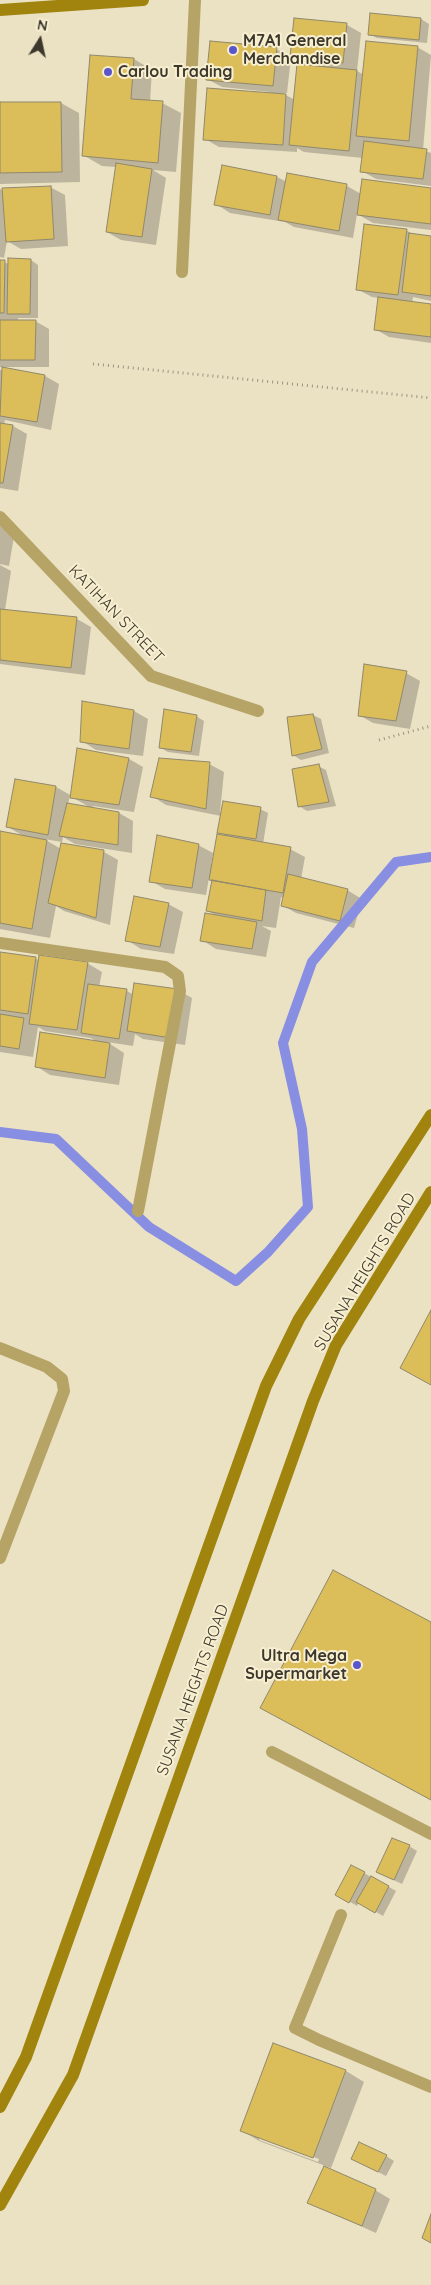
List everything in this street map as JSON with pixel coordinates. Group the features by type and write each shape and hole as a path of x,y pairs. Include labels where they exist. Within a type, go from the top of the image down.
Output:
{"main road":[{"path":"0,10 15,4 143,0"},
{"name":"SUSANA HEIGHTS ROAD","path":"0,2107 26,2058 266,1386 308,1304 431,1115"},
{"name":"SUSANA HEIGHTS ROAD","path":"0,2205 73,2074 306,1420 336,1345 431,1192"}],"street":[{"path":"182,272 195,0"},
{"name":"KATIHAN STREET","path":"0,517 151,676 258,711"},
{"path":"0,943 165,967 178,976 180,991 138,1211"},
{"path":"0,1348 47,1367 62,1379 64,1391 0,1558"},
{"path":"272,1752 431,1834"},
{"path":"341,1916 295,2028 431,2087"}],"path":[{"path":"93,364 431,398"},
{"path":"379,740 431,726"}],"building":[{"path":"370,13 421,18 419,40 368,35"},
{"path":"294,18 347,23 343,63 290,57"},
{"path":"210,41 277,47 273,86 206,80"},
{"path":"366,41 418,46 409,141 356,136"},
{"path":"90,55 134,58 131,99 163,101 158,163 82,156"},
{"path":"297,64 357,70 349,151 289,145"},
{"path":"207,88 286,94 283,145 203,140"},
{"path":"0,102 61,102 62,172 0,173"},
{"path":"364,141 427,149 423,179 360,172"},
{"path":"116,163 152,169 142,237 106,232"},
{"path":"222,165 277,176 270,215 214,205"},
{"path":"287,173 347,184 339,231 278,220"},
{"path":"362,179 431,188 431,224 357,215"},
{"path":"51,186 54,239 6,242 2,188"},
{"path":"364,224 407,229 398,295 356,290"},
{"path":"409,233 431,236 431,296 402,292"},
{"path":"8,258 31,259 30,314 7,314"},
{"path":"0,260 5,260 4,313 0,313"},
{"path":"378,297 431,304 431,337 374,330"},
{"path":"0,320 36,320 35,360 0,360"},
{"path":"2,367 45,375 37,422 0,416"},
{"path":"0,423 13,425 3,483 0,483"},
{"path":"0,609 77,617 71,668 0,660"},
{"path":"364,664 407,671 396,721 358,716"},
{"path":"82,701 134,710 129,749 80,742"},
{"path":"164,709 197,715 191,752 159,748"},
{"path":"313,714 322,749 292,756 287,717"},
{"path":"77,748 129,758 119,805 70,798"},
{"path":"159,758 210,762 206,809 150,797"},
{"path":"319,764 329,802 298,807 292,769"},
{"path":"15,779 56,786 48,835 6,827"},
{"path":"223,801 261,807 256,839 217,833"},
{"path":"67,803 119,812 118,845 59,836"},
{"path":"0,831 47,840 32,929 0,923"},
{"path":"217,834 291,847 283,893 209,880"},
{"path":"157,835 199,844 192,888 149,882"},
{"path":"61,843 104,850 96,918 48,903"},
{"path":"288,874 348,889 340,921 281,906"},
{"path":"212,880 266,890 262,921 206,911"},
{"path":"134,896 169,903 160,947 125,941"},
{"path":"205,913 257,922 252,949 200,941"},
{"path":"0,952 36,957 28,1014 0,1010"},
{"path":"39,955 88,962 77,1030 29,1024"},
{"path":"134,983 178,989 171,1038 127,1031"},
{"path":"88,984 127,989 119,1039 81,1033"},
{"path":"0,1014 24,1018 19,1049 0,1046"},
{"path":"40,1032 110,1043 105,1078 35,1067"},
{"path":"431,1310 431,1385 400,1368"},
{"name":"Ultra Mega Supermarket","path":"333,1570 431,1622 431,1800 260,1708"},
{"path":"392,1838 410,1845 394,1880 376,1872"},
{"path":"351,1865 365,1872 349,1903 335,1895"},
{"path":"371,1876 389,1886 375,1913 356,1902"},
{"path":"273,2043 346,2070 313,2158 240,2131"},
{"path":"359,2142 387,2155 378,2172 351,2159"},
{"path":"324,2166 376,2189 362,2226 307,2203"},
{"path":"431,2214 431,2243 422,2238"}],"waterway":[{"path":"0,1132 56,1139 149,1227 236,1281 268,1252 308,1207 302,1129 283,1043 312,962 396,862 431,857"}],"place":[{"name":"M7A1 General Merchandise","path":"233,50"},
{"name":"Carlou Trading","path":"108,72"},
{"name":"Ultra Mega Supermarket","path":"357,1665"}]}
